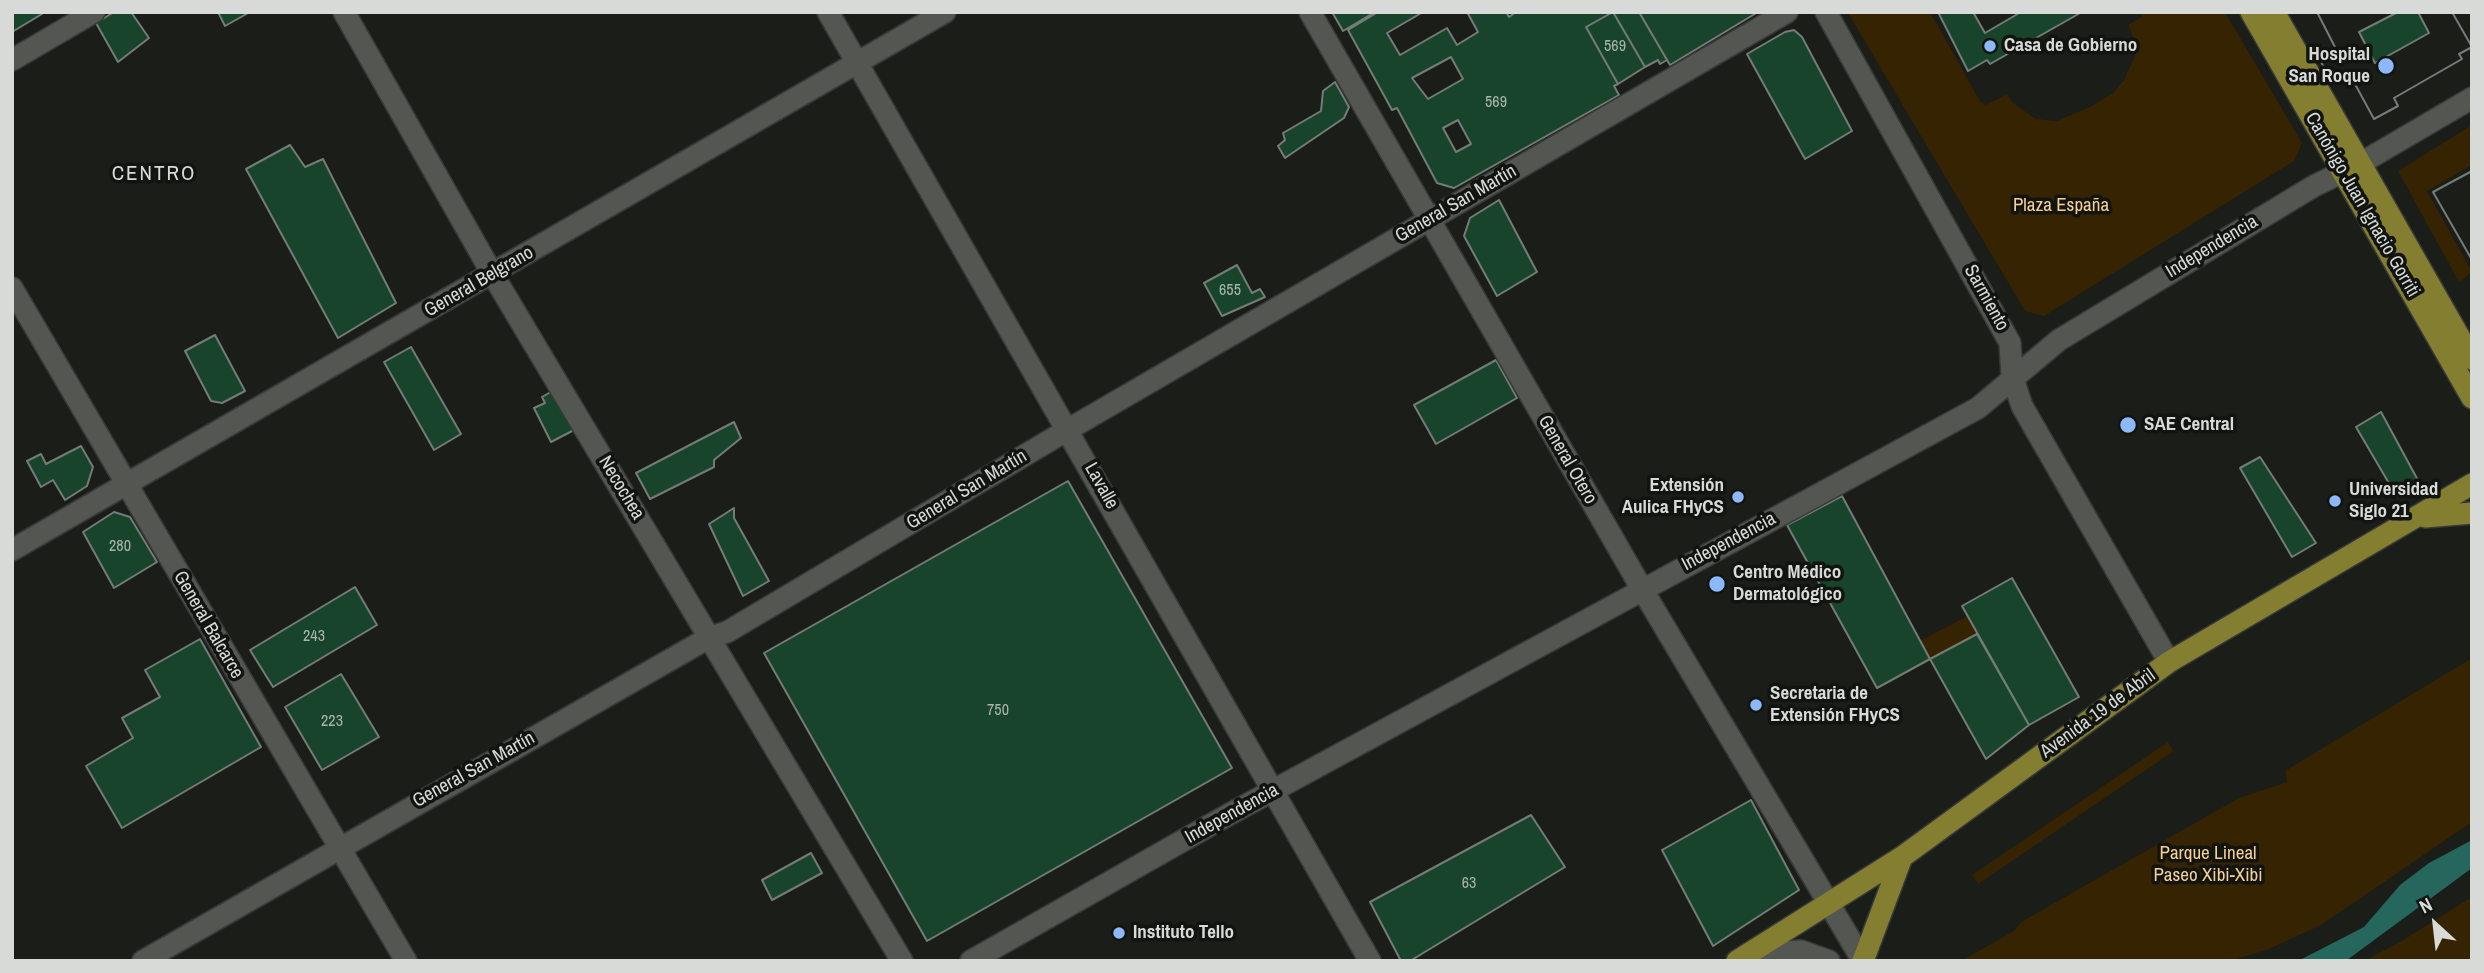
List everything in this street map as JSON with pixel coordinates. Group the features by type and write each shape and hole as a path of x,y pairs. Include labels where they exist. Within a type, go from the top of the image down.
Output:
{"main road":[{"name":"Canónigo Juan Ignacio Gorriti","path":"2251,12 2472,359"},
{"name":"Canónigo Juan Ignacio Gorriti","path":"2274,12 2351,167 2472,398"},
{"name":"Avenida 19 de Abril","path":"1742,957 1902,857 2169,662 2472,484"},
{"path":"2409,520 2472,513"},
{"path":"1863,961 1902,857"}],"street":[{"path":"12,60 94,12"},
{"name":"Necochea","path":"344,12 493,275 902,961"},
{"name":"Lavalle","path":"828,12 1069,429 1370,961"},
{"name":"General Belgrano","path":"12,550 945,12"},
{"name":"General Otero","path":"1310,12 1642,589 1863,961"},
{"name":"General San Martín","path":"143,961 338,847 710,637 727,632 1069,429 1787,12"},
{"name":"Sarmiento","path":"1826,12 2010,343 2012,376 2022,406 2169,662"},
{"name":"Independencia","path":"971,961 1642,589 1978,408 2012,376 2059,340 2472,98"},
{"name":"General Balcarce","path":"12,288 406,961"},
{"path":"1742,957 1801,951 1829,961"}],"green space":[{"name":"Plaza España","path":"1930,12 1980,101 1986,105 2007,94 2012,102 2036,119 2057,121 2092,106 2114,92 2124,80 2135,56 2136,43 2128,25 2142,17 2140,13 2225,12 2302,143 2294,161 2044,316 2025,311 1848,13"},
{"path":"2472,125 2472,165 2427,191 2472,272 2459,282 2398,171"},
{"path":"1967,616 1977,634 1930,659 1920,641"},
{"name":"Parque Lineal Paseo Xibi-Xibi","path":"2472,658 2472,822 2321,925 2269,949 2230,961 1961,961 2014,931 2021,922 2239,798 2287,782 2285,771"},
{"path":"2168,742 2174,751 1978,884 1972,875"},
{"path":"2472,897 2472,961 2364,961 2400,942"}],"water":[{"path":"2472,840 2472,868 2347,960 2298,961 2364,927 2400,885 2429,863"}],"building":[{"path":"12,12 41,12 42,14 12,32"},
{"path":"114,12 131,12 149,38 118,62 96,23"},
{"path":"218,12 250,12 225,26"},
{"path":"1332,12 1375,12 1343,31"},
{"path":"1378,12 1423,12 1387,33 1400,55 1447,28 1457,45 1478,32 1467,12 1506,12 1509,17 1516,12 1613,12 1586,27 1618,84 1614,86 1619,95 1454,188 1437,183 1397,108 1392,110 1348,30","holes":["1451,57 1463,79 1428,99 1412,78","1458,120 1471,144 1456,152 1443,128"]},
{"path":"1613,12 1639,12 1667,60 1660,64 1658,60 1645,67"},
{"path":"1613,12 1645,67 1618,84 1586,27"},
{"path":"1639,12 1758,12 1670,65"},
{"name":"Casa de Gobierno","path":"1938,12 1973,12 1985,33 2021,12 2082,12 1990,64 1987,60 1968,71"},
{"name":"Hospital San Roque","path":"2317,12 2398,12 2359,32 2375,63 2429,33 2418,12 2452,12 2472,47 2459,54 2462,59 2394,98 2398,106 2374,119 2349,73 2332,82 2320,60 2337,51"},
{"name":"Hospital San Roque","path":"2317,12 2452,12 2472,47 2459,54 2462,59 2394,98 2398,106 2374,119 2349,73 2332,82 2320,60 2337,51"},
{"path":"1794,30 1802,37 1852,131 1805,159 1747,54 1785,32"},
{"path":"1335,82 1349,107 1344,118 1285,158 1278,146 1285,140 1283,133 1321,111 1323,91"},
{"path":"290,145 305,167 323,159 396,303 338,338 246,169"},
{"path":"2472,171 2472,260 2433,192"},
{"path":"2472,171 2472,260 2433,192"},
{"path":"1499,200 1537,272 1497,296 1464,236 1470,218"},
{"path":"1237,265 1252,293 1260,289 1265,297 1222,316 1204,283"},
{"path":"215,335 245,391 222,403 211,401 185,351"},
{"path":"411,347 461,434 434,450 384,362"},
{"path":"1496,360 1517,398 1436,444 1414,405"},
{"path":"554,390 574,430 551,442 534,408 545,403 542,397"},
{"path":"2381,412 2420,484 2397,497 2356,427"},
{"path":"734,422 741,438 714,460 714,467 650,499 636,473"},
{"path":"81,446 93,467 87,486 65,500 53,480 41,487 27,461 41,454 46,464"},
{"path":"2260,457 2316,543 2292,557 2240,468"},
{"path":"1068,481 1232,768 927,941 764,653"},
{"path":"1842,496 1930,659 1877,688 1787,525"},
{"path":"734,508 734,518 769,581 743,596 709,524"},
{"path":"114,512 130,517 157,562 114,588 83,532"},
{"path":"2012,578 2079,697 2029,725 1962,606"},
{"path":"355,587 377,625 273,687 250,650"},
{"path":"1977,634 2029,725 1986,759 1930,659"},
{"path":"200,639 261,747 122,828 86,766 133,738 122,718 160,697 145,670"},
{"path":"341,674 379,737 322,770 285,707"},
{"path":"1751,800 1799,890 1713,946 1662,850"},
{"path":"1531,815 1565,867 1410,961 1401,961 1370,902"},
{"path":"811,853 822,873 772,900 762,880"}],"place":[{"name":"Casa de Gobierno","path":"1990,46"},
{"name":"Hospital San Roque","path":"2386,66"},
{"name":"SAE Central","path":"2128,425"},
{"name":"Extensión Aulica FHyCS","path":"1738,497"},
{"name":"Universidad Siglo 21","path":"2335,501"},
{"name":"Centro Médico Dermatológico","path":"1717,584"},
{"name":"Secretaria de Extensión FHyCS","path":"1756,705"},
{"name":"Instituto Tello","path":"1119,933"}],"district":[{"name":"CENTRO","path":"154,174"}]}
